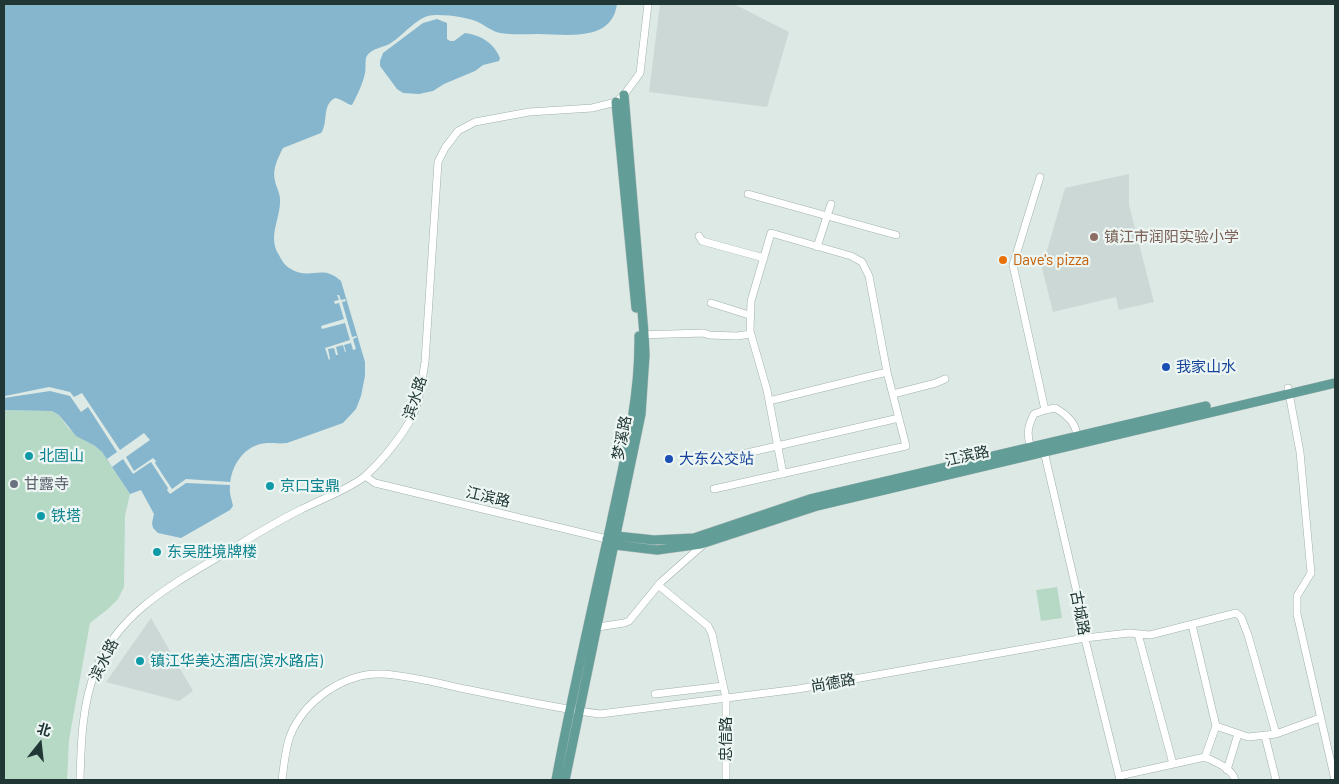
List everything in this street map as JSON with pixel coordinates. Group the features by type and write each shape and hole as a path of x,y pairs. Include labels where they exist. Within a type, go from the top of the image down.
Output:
{"main road":[{"name":"梦溪路","path":"556,780 569,710 633,414 642,334 624,95"},
{"name":"梦溪路","path":"565,780 641,414 645,355 616,102"},
{"name":"江滨路","path":"607,539 658,550 705,542 818,506 1043,448 1288,390 1335,377"},
{"name":"江滨路","path":"616,541 694,538 810,499 1030,447 1043,448 1077,436 1288,390 1335,383"}],"street":[{"name":"滨水路","path":"80,780 81,745 89,690 96,668 109,644 130,618 147,602 173,584 254,535 365,476 395,442 412,416 421,388 427,337 438,162 445,148 458,131 475,122 529,112 592,108 616,102 624,95 640,73 648,4"},
{"path":"1040,177 1013,265 1045,410"},
{"path":"748,194 896,235"},
{"path":"817,247 831,204"},
{"path":"714,489 783,474 906,446 888,372 870,276 862,262 851,256 771,233 751,301 749,315 750,332 769,401 783,474"},
{"path":"699,236 702,241 764,258"},
{"path":"711,303 749,315"},
{"path":"642,334 704,333 709,335 737,336 750,332"},
{"path":"769,401 888,372"},
{"path":"893,394 945,379"},
{"path":"1288,390 1300,452 1311,573 1297,596 1297,614 1335,780"},
{"path":"1030,447 1027,437 1029,423 1034,414 1045,410 1055,408 1068,415 1077,431 1077,436"},
{"path":"712,461 899,418"},
{"name":"古城路","path":"1043,448 1081,610 1085,638 1119,778"},
{"name":"江滨路","path":"365,476 375,484 607,539"},
{"path":"598,627 629,621 658,586 705,542"},
{"name":"忠信路","path":"658,586 708,626 716,649 726,698 726,780"},
{"name":"尚德路","path":"282,780 286,750 291,734 303,712 326,691 351,679 381,674 412,678 569,710 600,714 798,689 1085,638 1129,633 1150,635 1236,613 1241,616 1248,635 1276,734"},
{"path":"1192,625 1216,726 1205,757"},
{"path":"1138,634 1172,764"},
{"path":"655,694 724,686"},
{"path":"1216,726 1248,737 1265,736 1276,734 1320,718"},
{"path":"1227,770 1238,734"},
{"path":"1265,736 1276,780"},
{"path":"1119,778 1205,757 1234,775 1236,780"}],"shaded area":[{"path":"660,4 734,4 789,32 767,107 649,92"},
{"name":"镇江市润阳实验小学","path":"1129,174 1129,205 1154,302 1119,310 1116,297 1053,312 1042,268 1065,188"},
{"path":"151,618 193,691 179,701 106,682"}],"green space":[{"name":"北固山","path":"4,410 52,411 59,415 68,428 102,452 130,494 125,516 124,587 118,599 90,623 69,740 67,780 4,780"},
{"path":"1057,587 1062,618 1041,621 1036,590"}],"water":[{"path":"4,4 617,4 613,16 606,25 597,31 574,35 505,34 462,17 439,15 423,18 391,43 370,52 366,58 363,81 352,105 335,98 328,105 325,124 321,133 283,148 274,172 280,199 274,234 276,248 284,263 291,269 304,273 328,273 341,281 365,362 365,376 361,396 356,409 343,423 287,443 267,443 252,447 240,458 233,471 230,492 233,506 230,510 181,538 158,533 153,528 154,514 141,490 130,494 102,452 76,436 59,415 52,411 4,410"},
{"path":"437,19 447,23 447,39 454,41 465,33 476,36 491,44 500,58 499,61 483,65 475,71 444,84 433,91 419,94 403,93 397,89 380,66 383,53 423,23"}],"pier":[{"path":"337,295 339,295 341,300 345,299 346,301 342,302 352,337 357,337 353,339 356,349 353,350 351,343 344,345 346,352 343,345 336,347 338,355 336,355 334,348 328,349 329,360 325,348 350,340 345,323 322,329 321,326 344,319 339,303 335,304 334,301 339,300"},
{"path":"49,387 70,392 74,397 82,393 120,450 144,433 150,440 126,457 134,471 153,458 172,489 186,479 230,482 230,485 186,483 170,494 151,462 133,474 123,459 112,467 107,459 117,452 88,407 81,412 70,396 50,391 4,398 4,393 5,396"}],"place":[{"name":"镇江市润阳实验小学","path":"1094,237"},
{"name":"Dave's pizza","path":"1003,260"},
{"name":"我家山水","path":"1166,367"},
{"name":"北固山","path":"29,456"},
{"name":"大东公交站","path":"669,459"},
{"name":"甘露寺","path":"14,484"},
{"name":"京口宝鼎","path":"270,486"},
{"name":"铁塔","path":"41,516"},
{"name":"东吴胜境牌楼","path":"157,552"},
{"name":"镇江华美达酒店(滨水路店)","path":"140,661"}]}
